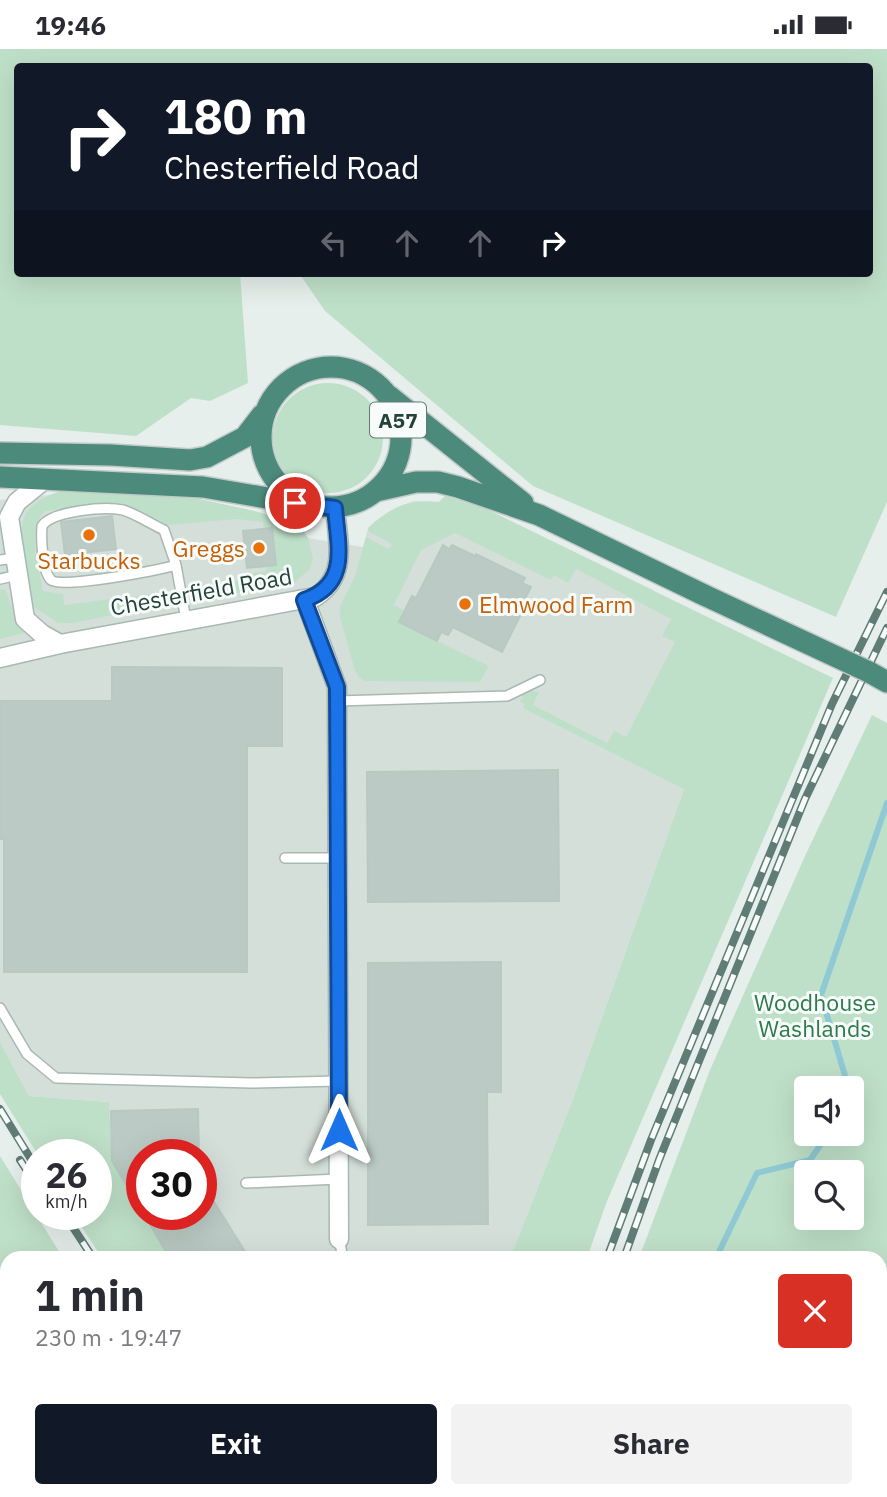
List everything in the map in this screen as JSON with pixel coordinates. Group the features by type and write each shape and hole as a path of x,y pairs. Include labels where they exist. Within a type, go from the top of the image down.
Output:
{"highway":[{"name":"A57","path":"0,453 190,460 207,457 245,437 283,385 296,375 310,369 335,366 358,372 371,379 539,515"},
{"name":"A57","path":"376,491 389,477 399,455 401,428 388,395"},
{"path":"263,413 258,435 271,472 286,491 326,508"},
{"path":"0,477 203,487 326,508"},
{"name":"A57","path":"326,508 355,503 376,491 416,482 438,482 458,487 539,515 878,677"}],"street":[{"path":"44,480 17,502 9,517 8,568 25,619 60,644"},
{"name":"Chesterfield Road","path":"0,658 60,644 304,600 323,592 334,578 339,557 326,508"},
{"path":"304,600 337,687 339,1239"}],"lane":[{"path":"176,565 146,573 55,582 49,579 41,537 42,526 51,517 70,513 122,510 164,530 176,565 187,620"},
{"path":"337,701 507,696 540,680"},
{"path":"285,858 338,858"},
{"path":"0,1008 27,1054 56,1078 252,1083 339,1081"},
{"path":"246,1183 339,1179"},
{"path":"339,1239 342,1251"}],"shaded area":[{"path":"88,491 199,499 288,521 302,529 308,538 363,547 368,528 397,507 414,501 439,502 445,496 480,506 653,590 647,601 690,624 684,789 571,1104 513,1251 166,1251 153,1230 217,1230 217,1139 126,1139 126,1184 112,1161 109,1102 29,1096 0,1042 0,500"}],"green space":[{"path":"0,49 887,49 887,502 836,617 533,486 325,311 302,277 873,277 873,63 14,63 14,277 240,277 248,383 210,401 191,398 136,436 0,425"},
{"path":"328,383 349,387 367,399 379,417 383,438 379,459 367,477 349,489 328,493 307,489 289,477 277,459 273,438 277,417 289,399 307,387"},
{"path":"88,491 199,499 288,521 302,529 308,538 313,558 310,569 293,584 207,597 200,593 196,586 248,579 247,574 266,571 266,566 276,564 272,528 264,529 263,522 237,519 168,525 153,522 116,504 45,511 39,519 35,538 43,591 63,594 64,605 167,592 161,605 73,623 58,623 34,607 24,561 22,524 30,508 47,496 59,492"},
{"path":"445,496 480,506 833,678 607,1201 589,1251 513,1251 571,1104 684,789 523,708 525,704 520,702 524,693 539,692 533,705 607,743 614,731 626,737 675,642 662,636 671,619 576,569 568,583 554,575 551,580 455,533 421,550 394,605 405,611 437,641 489,666 480,682 365,681 355,671 340,617 340,606 355,576 366,537 389,549 392,544 369,532 368,528 400,506 428,501 439,502"},
{"path":"0,589 6,590 24,633 0,639"},
{"name":"Woodhouse Washlands","path":"872,715 887,723 887,1251 642,1251 710,1070 805,856"},
{"path":"0,1042 29,1096 109,1102 111,1139 28,1139 0,1094"},
{"path":"0,1156 21,1190 21,1230 46,1230 59,1251 0,1251"},
{"path":"112,1161 126,1186 126,1230 152,1230 165,1251 97,1251 84,1230 112,1230"}],"building":[{"name":"Starbucks","path":"112,516 116,549 65,555 61,522"},
{"name":"Greggs","path":"272,528 276,565 247,568 243,531"},
{"name":"Elmwood Farm","path":"443,545 449,549 452,545 475,556 476,554 525,578 522,583 531,587 502,652 453,627 448,635 441,632 437,641 399,622 412,596 416,598"},
{"path":"112,667 282,668 282,746 247,746 247,972 4,972 0,701 112,701"},
{"path":"558,770 559,901 368,902 367,772"},
{"path":"501,962 501,1092 487,1092 488,1224 368,1225 368,963"},
{"path":"198,1109 199,1139 126,1139 126,1184 112,1161 111,1111"},
{"path":"217,1207 245,1251 166,1251 153,1230 217,1230"}],"waterway":[{"path":"845,1076 821,995 887,803"},
{"path":"719,1251 757,1173 810,1160 820,1146"}],"railway":[{"path":"610,1251 651,1140 832,704 887,592"},
{"path":"626,1251 659,1160 805,799 887,628"},
{"path":"0,1109 21,1143"},
{"path":"75,1230 88,1251"}],"place":[{"name":"Starbucks","path":"89,535"},
{"name":"Greggs","path":"259,548"},
{"name":"Elmwood Farm","path":"465,604"}],"route":[{"path":"295,503 335,508 339,557 338,568 330,585 315,597 304,600 337,687 339,1130"}]}
